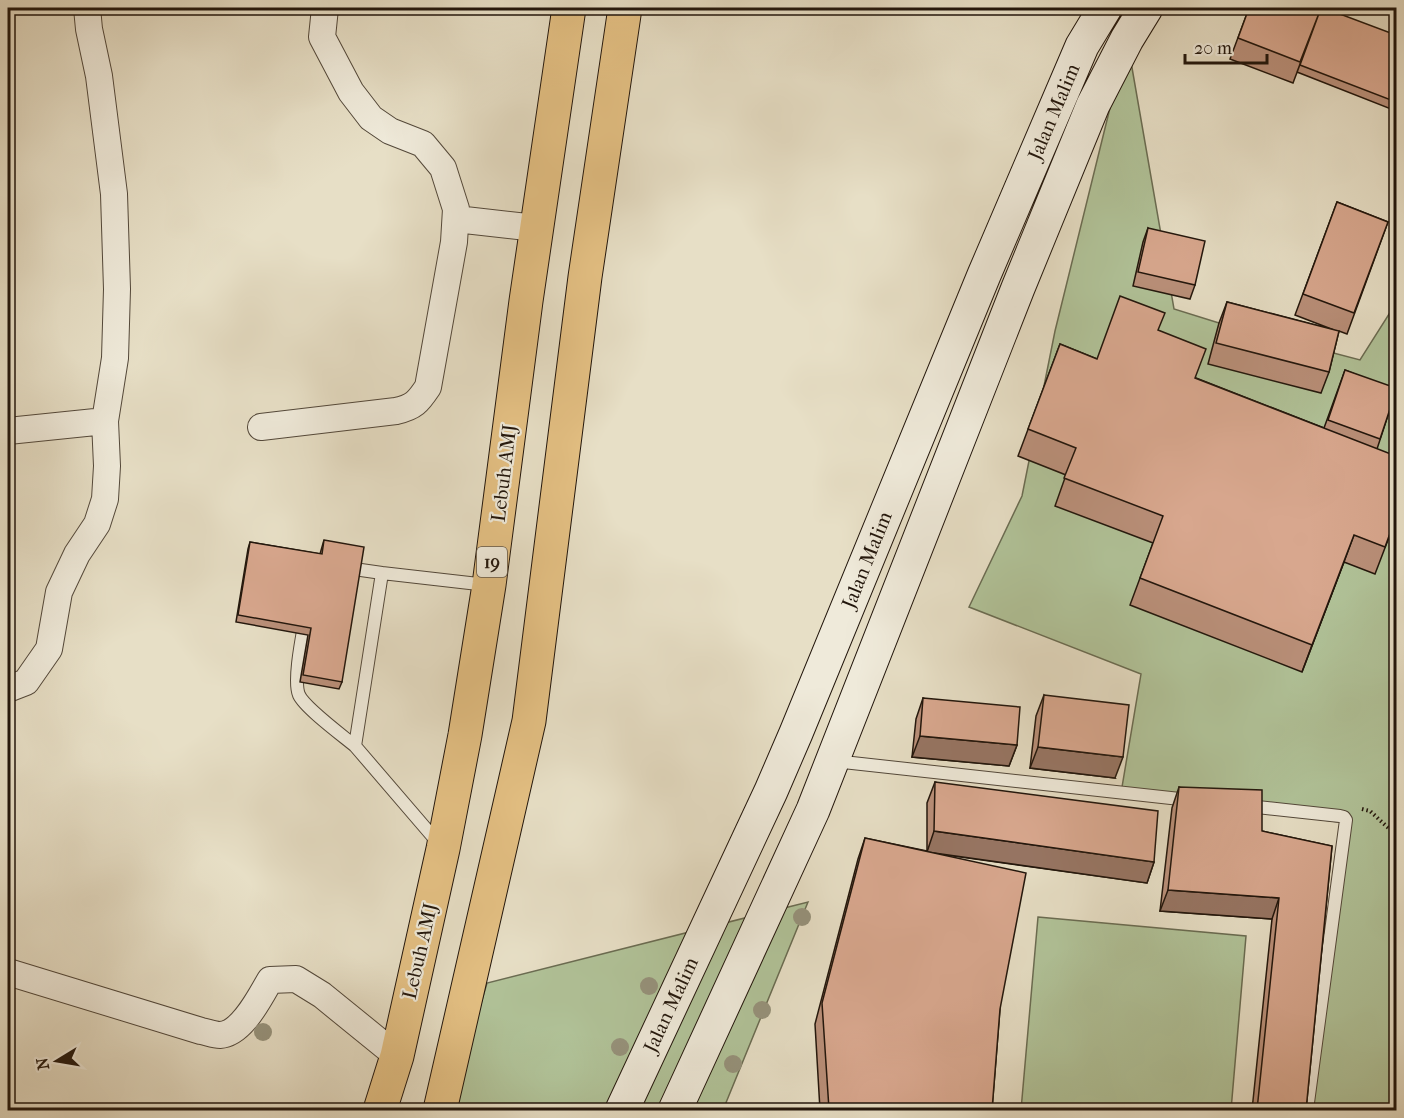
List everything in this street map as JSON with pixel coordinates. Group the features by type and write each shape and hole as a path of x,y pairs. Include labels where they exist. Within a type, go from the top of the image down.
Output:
{"highway":[{"name":"Lebuh AMJ","path":"380,1110 397,1056 443,849 465,735 489,585 536,228 569,8"},
{"path":"440,1110 529,721 585,277 625,8"}],"main road":[{"name":"Jalan Malim","path":"622,1110 779,772 984,274 1082,46 1105,8"},
{"name":"Jalan Malim","path":"675,1110 813,810 1018,288 1093,105 1127,39 1146,8"}],"street":[{"path":"8,689 26,682 49,649 60,591 77,554 97,524 105,499 107,466 105,421 115,358 117,289 114,194 99,76 87,8"},
{"path":"261,427 396,411 410,408 420,399 428,387 454,242 456,209 443,168 423,144 390,131 371,118 351,92 322,37 325,8"},
{"path":"456,219 536,228"},
{"path":"8,430 105,421"},
{"path":"8,972 201,1032 222,1035 240,1026 270,980 296,979 322,996 397,1056"}],"lane":[{"path":"330,566 489,585"},
{"path":"356,746 382,573"},
{"path":"306,607 296,683 299,696 356,746 443,849"},
{"path":"832,761 1202,801"},
{"path":"1236,805 1344,817 1346,823 1307,1110"}],"path":[{"path":"1344,817 1356,809 1363,808 1370,811 1396,835"}],"green space":[{"path":"1127,39 1174,309 1360,360 1396,303 1396,1110 1310,1110 1346,823 1121,793 1141,674 969,607 1022,496 1055,331"},
{"path":"808,902 723,1110 450,1110 487,983"},
{"path":"1038,917 1246,936 1231,1110 1021,1110"}],"building":[{"path":"1249,8 1321,8 1300,62 1238,38"},
{"path":"1321,8 1396,35 1396,102 1300,65"},
{"path":"1337,202 1388,222 1354,313 1303,294"},
{"path":"1148,228 1205,241 1195,285 1138,272"},
{"path":"1120,296 1165,313 1158,330 1206,349 1195,378 1396,456 1396,517 1385,547 1354,535 1312,645 1140,578 1163,516 1064,478 1076,448 1028,429 1060,344 1097,359"},
{"path":"1227,302 1339,331 1329,372 1216,343"},
{"path":"1345,370 1396,388 1380,439 1328,420"},
{"path":"324,540 364,547 342,682 303,675 311,628 238,615 250,542 322,554"},
{"path":"1044,695 1129,705 1123,757 1038,747"},
{"path":"923,698 1020,707 1017,745 920,736"},
{"path":"935,782 1158,811 1154,862 934,831"},
{"path":"1179,787 1262,790 1262,831 1332,846 1306,1110 1257,1110 1279,898 1168,890"},
{"path":"865,838 1026,873 1000,1009 992,1110 829,1109 822,1003"}]}
